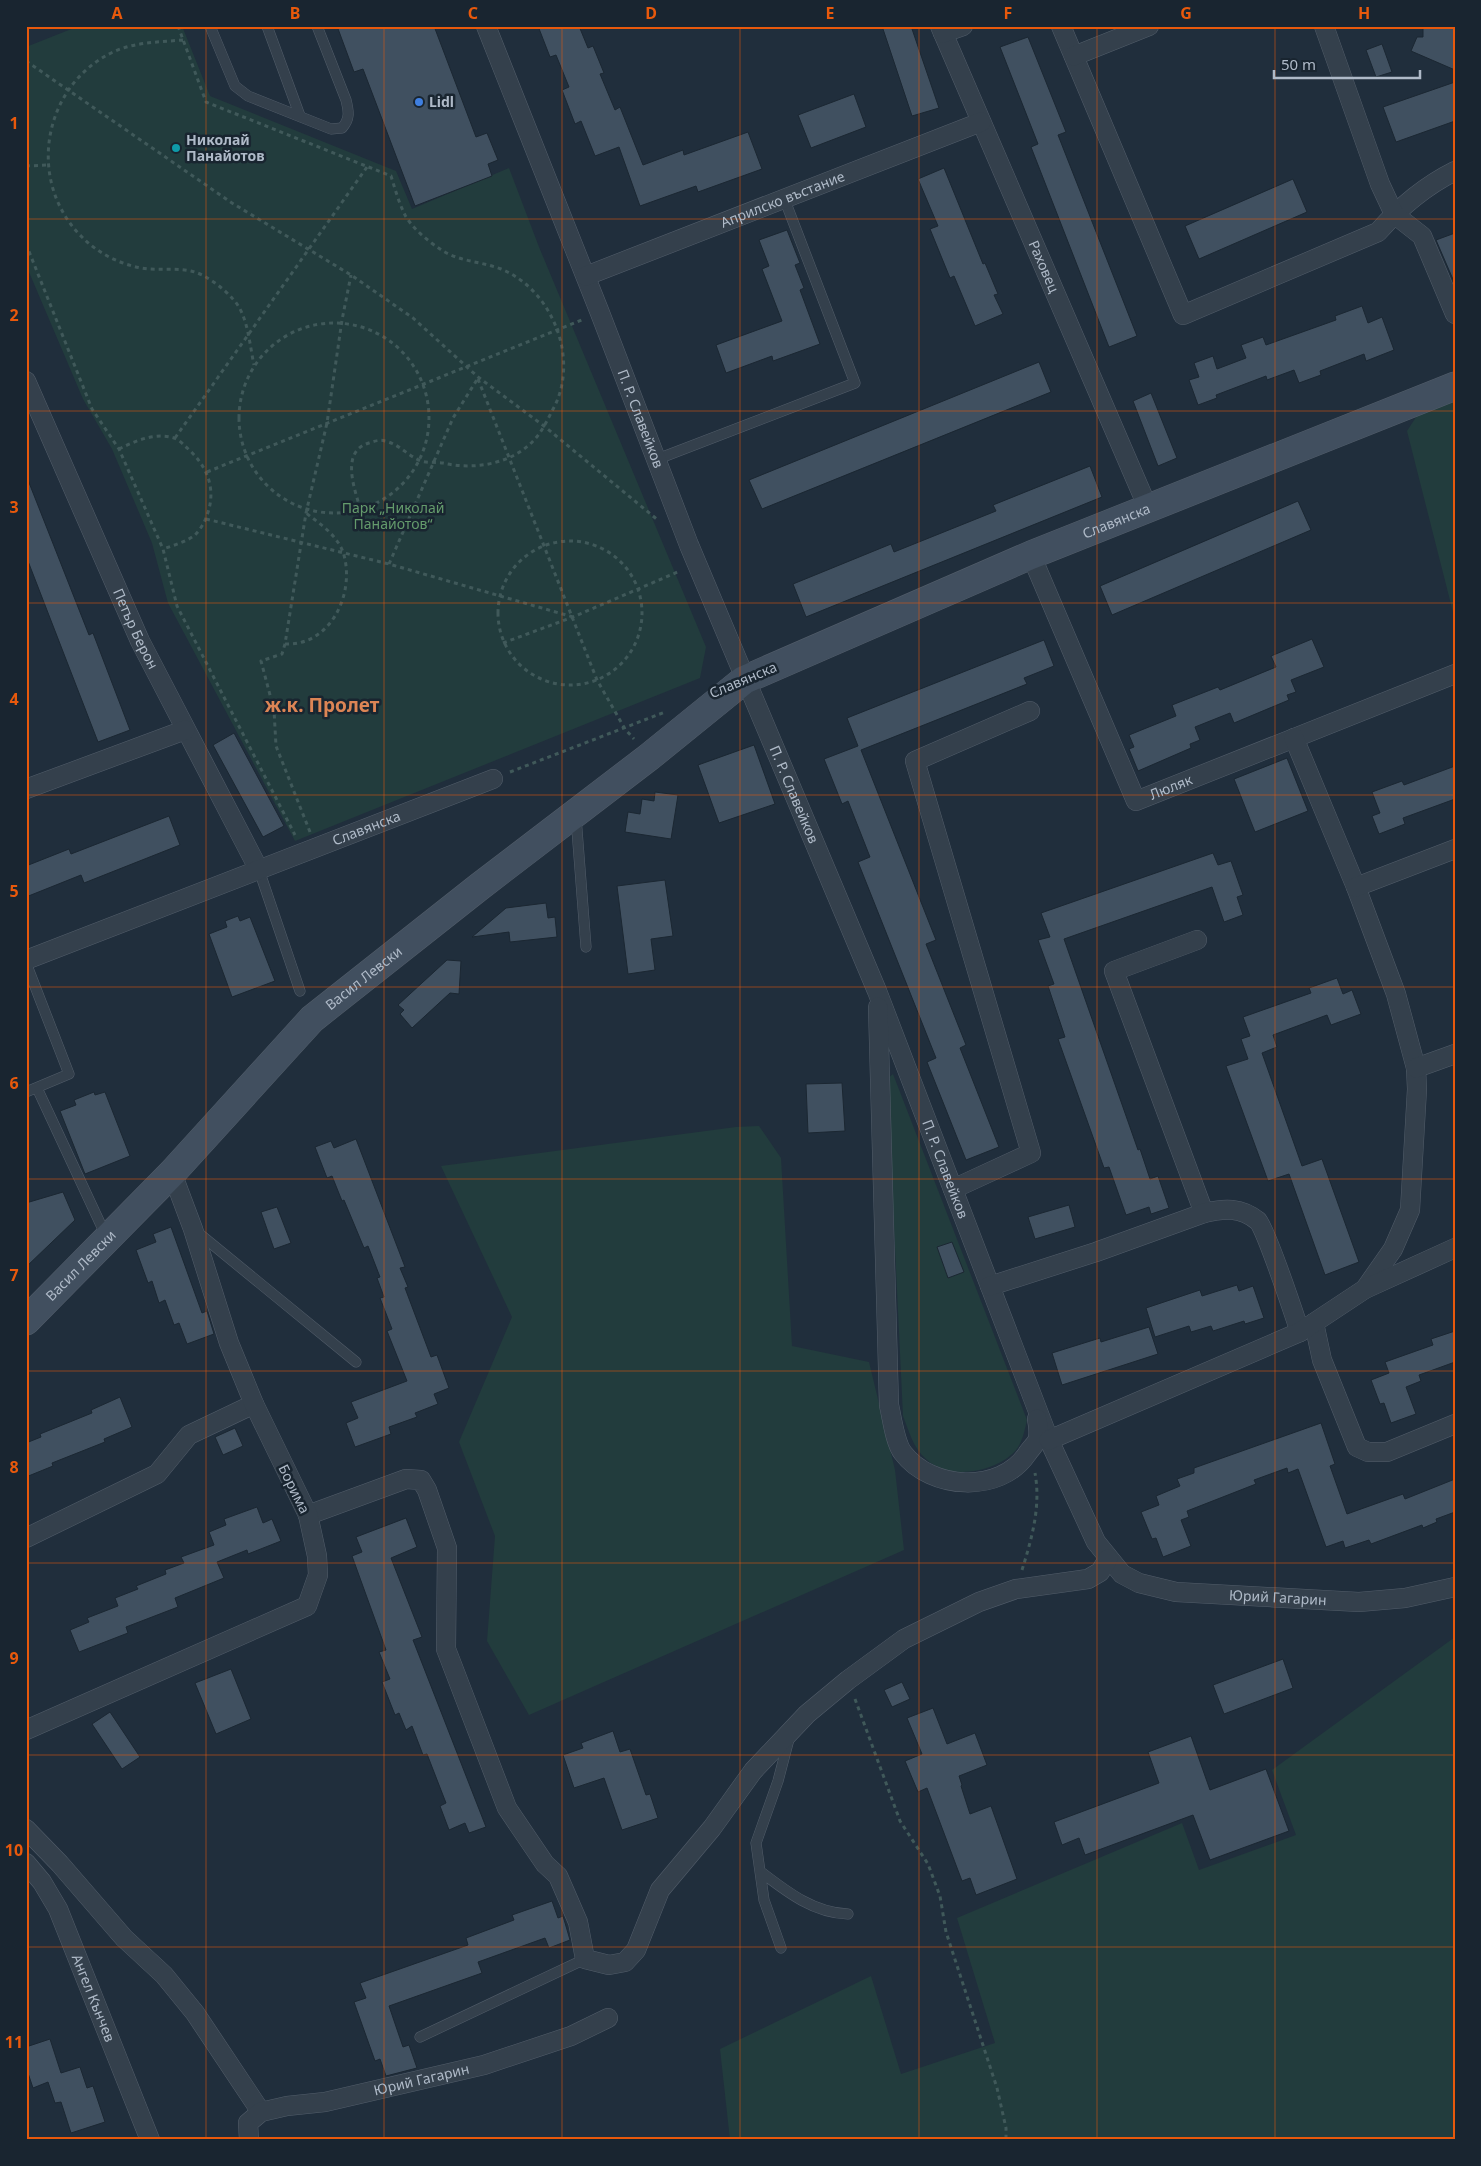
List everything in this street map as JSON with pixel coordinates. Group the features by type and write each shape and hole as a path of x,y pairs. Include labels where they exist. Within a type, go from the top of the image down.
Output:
{"street":[{"name":"П. Р. Славейков","path":"486,26 586,276 688,545 877,991 1049,1440 1096,1542 1108,1559"},
{"path":"942,30 963,26"},
{"path":"1061,26 1182,315 1378,232 1394,214 1432,183 1455,170"},
{"path":"1074,56 1149,26"},
{"path":"1324,26 1380,184 1394,214 1422,236 1455,314"},
{"name":"Раховец","path":"942,30 980,122 1148,508"},
{"name":"Априлско въстание","path":"586,276 980,122"},
{"name":"Петър Берон","path":"26,382 140,641 259,870"},
{"name":"Славянска","path":"744,680 1031,555 1455,386"},
{"name":"Люляк","path":"1031,555 1136,801 1455,674"},
{"name":"Васил Левски","path":"26,1321 172,1173 312,1019 649,757 744,680"},
{"path":"953,1189 1031,1154 915,761 1030,711"},
{"path":"26,788 185,730"},
{"path":"1294,738 1356,887 1396,994 1416,1068 1417,1089 1410,1210 1393,1249 1365,1289"},
{"name":"Славянска","path":"26,962 494,779"},
{"path":"1356,887 1455,849"},
{"path":"1197,940 1114,971 1204,1214"},
{"path":"877,991 889,1405 902,1453 925,1472 957,1483 974,1483 1008,1471 1022,1462 1038,1438 1037,1410"},
{"path":"1416,1068 1455,1054"},
{"name":"Борима","path":"26,1730 307,1606 318,1575 317,1556 308,1516 254,1404 229,1343 193,1229 172,1173"},
{"path":"990,1286 1096,1252 1204,1214 1241,1210 1260,1222 1322,1360 1357,1446 1368,1452 1387,1452 1455,1424"},
{"path":"1049,1440 1307,1327 1365,1289 1455,1248"},
{"path":"26,1538 157,1474 189,1435 254,1404"},
{"path":"308,1516 406,1480 421,1480 427,1490 447,1548 446,1649 507,1808 545,1864 558,1876 578,1922 585,1959 609,1965 625,1962 636,1950 660,1890 678,1866 712,1828 753,1771 807,1714 848,1680 904,1639 979,1602 1016,1589 1088,1579 1100,1572 1108,1559"},
{"name":"Юрий Гагарин","path":"1108,1559 1122,1574 1139,1583 1176,1592 1359,1602 1405,1598 1455,1587"},
{"path":"26,1829 60,1864 124,1938 164,1975 195,2013 261,2112 248,2124 249,2140"},
{"name":"Ангел Кънчев","path":"26,1863 42,1882 58,1909 150,2140"},
{"name":"Юрий Гагарин","path":"261,2112 287,2106 325,2102 484,2065 571,2036 608,2018"}],"lane":[{"path":"210,26 235,86 248,96 331,129 342,128 347,122 349,113 321,27"},
{"path":"267,26 300,116"},
{"path":"655,460 855,383 784,198"},
{"path":"575,813 586,947"},
{"path":"259,870 300,991"},
{"path":"26,962 69,1074 26,1092"},
{"path":"36,1088 107,1239"},
{"path":"193,1229 356,1362"},
{"path":"781,1948 764,1900 756,1843 778,1781 791,1730"},
{"path":"761,1872 788,1893 816,1908 834,1914 848,1914"},
{"path":"420,2037 585,1959"}],"path":[{"path":"178,26 206,102 391,176 406,216 424,236 440,249 457,259 500,269 529,286 542,299 557,329 564,356 561,388 555,406 544,426 525,448 510,457 493,463 463,467 421,461 405,450 384,440 363,446 351,462 352,479 360,508"},
{"path":"183,40 135,44 113,52 91,65 67,89 49,134 48,164 52,185 65,216 81,237 92,246 116,260 138,268 192,271 206,278 232,298 242,310 254,365"},
{"path":"26,60 232,203 351,275 413,318 478,378 544,426 688,545"},
{"path":"26,166 48,164"},
{"path":"175,438 367,167"},
{"path":"26,244 92,409 118,449 163,549 177,606 310,850"},
{"path":"310,850 276,746 274,710 261,661 282,654 285,644 306,513 327,423 342,320 351,275"},
{"path":"207,472 465,366 600,313"},
{"path":"285,644 294,644 311,638 335,617 345,594 347,582 343,552 335,536 306,513 283,499 262,480 246,456 236,426 240,394 254,365 278,342 308,328 342,320 394,341 413,361 422,384 429,411 427,437 421,461 405,484 384,503 360,508 306,513"},
{"path":"478,378 597,680 625,729 649,757"},
{"path":"390,564 453,418 478,378"},
{"path":"118,449 135,441 155,436 175,438 194,454 207,472 211,490 211,505 206,519 195,534 163,549"},
{"path":"206,519 390,564 573,617"},
{"path":"565,541 587,542 607,550 624,564 642,606 641,628 633,649 620,667 597,680 578,686 555,684 533,676 504,643 497,615 498,595 509,572 544,545 565,541"},
{"path":"504,643 637,591 696,563"},
{"path":"494,779 671,710"},
{"path":"1016,1589 1032,1540 1036,1512 1038,1488 1030,1450"},
{"path":"848,1680 900,1821 928,1864 940,1896 946,1932 997,2088 1006,2128 1006,2140"}],"green space":[{"name":"Парк „Николай Панайотов“","path":"79,26 182,26 210,96 396,171 412,209 509,168 539,247 706,647 700,678 295,841 168,603 152,543 112,449 83,399 26,265 26,47"},
{"path":"1455,401 1455,620 1407,431 1420,411"},
{"path":"893,1074 1027,1420 1018,1448 1002,1461 981,1470 957,1472 935,1466 918,1450 903,1416 887,1079"},
{"path":"759,1126 781,1158 792,1346 869,1362 895,1470 904,1550 529,1715 487,1641 495,1536 459,1442 512,1317 441,1166 736,1127"},
{"path":"1455,1637 1455,2140 730,2140 720,2049 871,1976 901,2074 995,2043 957,1918 1182,1823 1199,1870 1296,1835 1272,1770"}],"building":[{"name":"Lidl","path":"337,26 434,26 476,137 487,133 498,160 488,164 492,176 415,206 363,69 354,72"},
{"path":"538,26 579,26 588,48 593,46 604,73 600,74 615,110 620,107 643,165 683,150 684,155 748,132 762,169 698,192 696,186 640,206 619,147 595,156 581,121 575,124 562,90 569,87 556,55 550,57"},
{"path":"882,26 911,26 939,108 912,116"},
{"path":"1423,26 1455,26 1455,70 1411,51 1417,37 1423,37"},
{"path":"1028,37 1066,132 1058,135 1137,336 1109,347 1031,147 1038,144 1000,47"},
{"path":"1382,44 1392,72 1376,77 1366,50"},
{"path":"1455,82 1455,121 1396,142 1383,107"},
{"path":"854,94 866,127 811,148 798,115"},
{"path":"944,168 983,264 985,263 998,294 994,295 1003,314 975,326 954,276 950,278 930,229 938,226 918,179"},
{"path":"1293,179 1307,212 1199,259 1185,226"},
{"path":"787,230 800,263 795,265 804,288 800,290 820,344 773,361 772,356 726,373 716,345 782,321 762,269 769,266 759,240"},
{"path":"1455,233 1455,284 1436,240"},
{"path":"1362,306 1368,323 1382,317 1394,350 1366,361 1364,354 1320,371 1321,375 1299,383 1294,370 1267,380 1266,376 1216,395 1217,398 1198,405 1189,380 1199,377 1194,363 1213,356 1217,369 1246,358 1241,345 1263,337 1266,345 1336,320 1335,316"},
{"path":"1039,362 1051,392 762,509 749,480"},
{"path":"1151,393 1177,458 1158,466 1133,401"},
{"path":"1090,466 1102,497 806,617 793,584 891,544 894,552 996,511 993,505"},
{"path":"26,475 89,635 93,633 130,730 98,742 26,556"},
{"path":"1298,501 1311,530 1112,615 1100,586"},
{"path":"1312,639 1324,667 1291,680 1296,692 1287,695 1289,700 1234,723 1230,713 1195,727 1200,740 1190,744 1191,748 1138,771 1129,749 1134,747 1129,735 1176,716 1172,705 1218,687 1220,690 1276,667 1271,656"},
{"path":"1044,640 1054,666 1024,678 1027,684 861,750 936,940 926,944 966,1045 960,1048 999,1147 966,1160 927,1062 936,1058 858,862 870,857 848,801 842,804 824,759 858,746 847,718"},
{"path":"234,733 284,826 263,837 213,745"},
{"path":"754,745 775,804 719,823 698,765"},
{"path":"1287,758 1308,811 1255,832 1234,779"},
{"path":"1455,766 1455,799 1403,818 1405,824 1379,834 1372,816 1380,813 1372,792 1402,781 1404,785"},
{"path":"655,792 678,795 671,839 625,832 628,812 640,814 642,799 654,801"},
{"path":"169,816 180,845 84,883 81,875 26,897 26,866 69,849 71,854"},
{"path":"1213,853 1218,865 1231,861 1243,895 1237,897 1243,915 1224,922 1212,887 1064,939 1138,1150 1140,1149 1150,1179 1158,1176 1169,1208 1151,1214 1149,1207 1126,1215 1109,1167 1104,1168 1058,1039 1065,1037 1048,986 1054,984 1038,940 1050,937 1041,913"},
{"path":"665,880 673,936 651,939 655,970 628,974 617,886"},
{"path":"546,903 548,918 555,917 557,937 510,942 509,932 472,937 506,908"},
{"path":"238,916 240,921 250,917 275,981 232,997 209,934 227,927 225,921"},
{"path":"447,960 461,961 459,994 450,993 412,1028 400,1014 404,1010 398,1005"},
{"path":"1337,978 1343,994 1352,990 1361,1014 1331,1025 1327,1015 1273,1035 1277,1047 1262,1053 1302,1166 1322,1159 1359,1262 1325,1275 1289,1174 1268,1181 1226,1066 1248,1059 1241,1039 1250,1036 1243,1017 1311,993 1309,988"},
{"path":"842,1083 845,1131 808,1133 806,1084"},
{"path":"94,1092 95,1095 105,1092 130,1156 85,1174 60,1111 76,1105 74,1100"},
{"path":"356,1139 405,1267 400,1268 408,1287 405,1288 431,1357 437,1355 449,1388 434,1394 438,1404 415,1413 417,1417 389,1427 391,1434 355,1447 346,1423 358,1418 351,1402 407,1381 387,1331 392,1329 380,1298 384,1297 377,1278 380,1277 368,1246 364,1248 344,1200 342,1201 332,1176 327,1178 315,1147 331,1141 334,1148"},
{"path":"63,1192 75,1220 26,1267 26,1203"},
{"path":"1069,1205 1075,1227 1035,1239 1028,1217"},
{"path":"277,1207 291,1243 274,1249 261,1212"},
{"path":"171,1227 202,1313 207,1311 214,1334 187,1344 179,1323 174,1325 165,1300 159,1303 152,1281 148,1283 136,1250 156,1242 153,1234"},
{"path":"952,1242 964,1272 948,1278 937,1247"},
{"path":"1237,1285 1239,1291 1253,1286 1264,1318 1245,1324 1244,1321 1213,1331 1211,1326 1191,1332 1189,1326 1155,1337 1146,1308 1200,1290 1202,1296"},
{"path":"1149,1327 1158,1354 1062,1385 1052,1353 1100,1338 1101,1342"},
{"path":"1455,1331 1455,1362 1419,1375 1421,1381 1406,1387 1416,1414 1391,1423 1384,1403 1380,1404 1371,1380 1389,1373 1385,1362 1433,1345 1431,1339"},
{"path":"120,1397 132,1427 104,1439 105,1442 52,1463 53,1466 26,1477 26,1443 41,1437 40,1434 92,1413 91,1410"},
{"path":"1321,1423 1335,1464 1330,1466 1347,1514 1403,1494 1405,1499 1455,1479 1455,1512 1436,1519 1437,1522 1423,1528 1422,1525 1371,1544 1369,1540 1345,1548 1343,1541 1326,1547 1298,1469 1288,1473 1287,1468 1254,1480 1256,1484 1187,1511 1189,1517 1181,1520 1191,1546 1163,1557 1156,1538 1152,1539 1141,1512 1159,1505 1156,1496 1180,1486 1177,1479 1194,1473 1194,1468"},
{"path":"235,1428 243,1446 223,1455 215,1437"},
{"path":"257,1507 263,1523 272,1519 281,1541 248,1554 247,1550 217,1562 224,1578 175,1598 178,1607 126,1627 128,1633 79,1652 70,1630 89,1622 87,1618 118,1606 115,1598 138,1589 136,1586 166,1574 165,1570 184,1563 181,1557 214,1545 209,1532 226,1525 224,1519"},
{"path":"406,1518 417,1547 391,1558 422,1637 413,1640 486,1827 469,1833 465,1823 449,1830 440,1806 446,1803 427,1754 423,1755 412,1726 406,1730 399,1713 395,1715 382,1682 390,1679 379,1652 386,1650 352,1556 362,1552 356,1537"},
{"path":"1283,1659 1293,1688 1224,1714 1213,1685"},
{"path":"231,1669 251,1719 216,1734 195,1683"},
{"path":"902,1682 910,1699 892,1707 884,1690"},
{"path":"933,1708 947,1744 975,1733 987,1765 959,1776 961,1786 970,1814 991,1806 1017,1879 976,1895 970,1878 962,1881 927,1788 918,1792 905,1761 922,1754 907,1718"},
{"path":"110,1712 140,1757 122,1769 92,1724"},
{"path":"613,1731 620,1752 630,1749 646,1795 650,1794 658,1818 622,1830 604,1778 574,1788 563,1755 583,1748 581,1743"},
{"path":"1191,1736 1210,1790 1266,1769 1289,1831 1210,1860 1193,1815 1085,1855 1079,1838 1062,1845 1054,1822 1159,1783 1148,1752"},
{"path":"552,1901 558,1918 563,1916 570,1940 549,1948 545,1938 478,1962 482,1973 389,2006 403,2047 409,2045 417,2068 386,2076 380,2059 375,2061 354,2002 366,1998 360,1983 468,1945 466,1938 514,1920 512,1915"},
{"path":"50,2039 61,2073 80,2067 87,2088 93,2086 105,2122 71,2133 61,2102 55,2103 48,2082 33,2088 26,2067 26,2047"}],"place":[{"name":"Lidl","path":"419,102"},
{"name":"Николай Панайотов","path":"176,148"}],"district":[{"name":"ж.к. Пролет","path":"322,705"}]}
